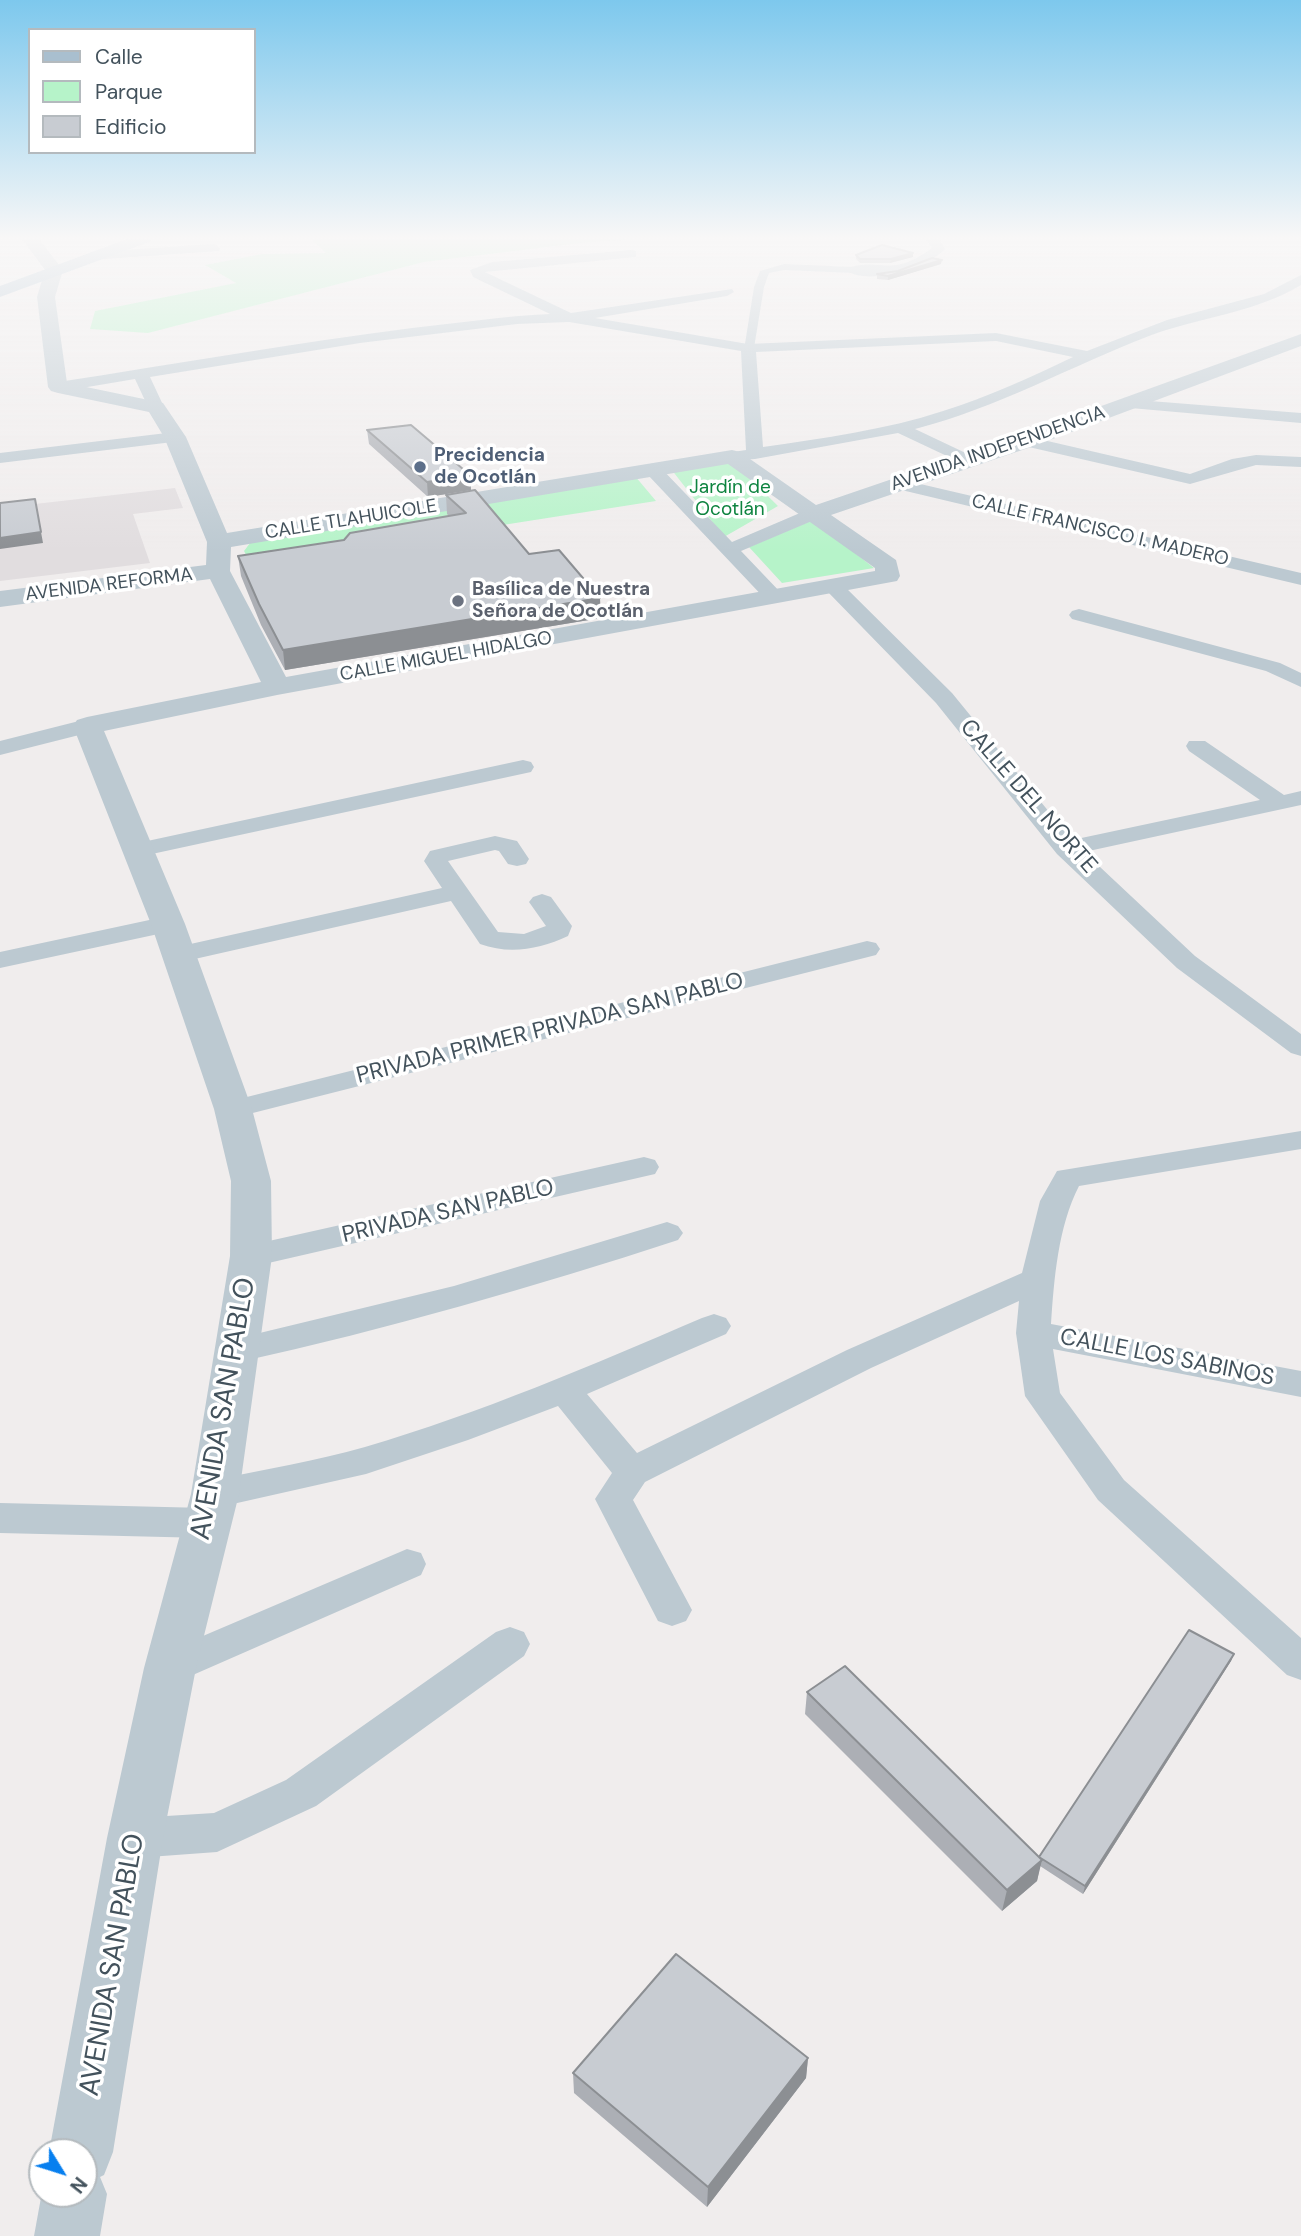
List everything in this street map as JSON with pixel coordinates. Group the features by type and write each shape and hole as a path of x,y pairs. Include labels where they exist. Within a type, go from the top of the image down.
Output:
{"street":[{"path":"52,343 58,387"},
{"path":"58,387 332,343"},
{"path":"720,343 748,348 853,343"},
{"path":"743,456 749,343"},
{"path":"1027,343 1088,356"},
{"path":"743,456 902,429 954,413 1120,343"},
{"name":"AVENIDA INDEPENDENCIA","path":"813,514 1026,441 1292,343"},
{"path":"140,373 156,407 175,437 219,542 218,571 277,687"},
{"path":"58,387 156,407"},
{"path":"1125,404 1301,418"},
{"path":"902,429 966,460"},
{"path":"0,458 175,437"},
{"path":"1026,441 1170,476 1190,478 1256,460 1301,462"},
{"path":"730,550 813,514 743,456"},
{"name":"CALLE TLAHUICOLE","path":"219,542 743,456"},
{"path":"653,470 775,598"},
{"name":"CALLE FRANCISCO I. MADERO","path":"899,484 1301,579"},
{"name":"CALLE MIGUEL HIDALGO","path":"87,726 277,687 888,576 887,565 813,514"},
{"name":"AVENIDA REFORMA","path":"0,599 218,571"},
{"name":"CALLE DEL NORTE","path":"833,586 944,698 1066,849 1186,962 1299,1045"},
{"path":"1079,615 1273,667 1301,681"},
{"path":"1273,667 1301,659"},
{"path":"0,748 87,726"},
{"name":"AVENIDA SAN PABLO","path":"83,2138 135,1838 170,1668 210,1509 239,1350 251,1256 251,1181 233,1108 173,939 87,726"},
{"path":"1197,746 1291,800"},
{"path":"138,850 523,767"},
{"path":"1066,849 1291,800"},
{"path":"517,859 508,846 502,843 439,856 436,861 489,938 497,942 508,943 559,930 542,902"},
{"path":"0,960 173,939 456,892"},
{"name":"PRIVADA PRIMER PRIVADA SAN PABLO","path":"233,1108 867,949"},
{"path":"1301,1140 1068,1178 1056,1201 1037,1280 1033,1333 1043,1396 1111,1490 1301,1662"},
{"name":"PRIVADA SAN PABLO","path":"251,1256 644,1167"},
{"path":"239,1350 346,1327 461,1297 667,1233"},
{"path":"672,1610 614,1499 632,1472 859,1359 1037,1280"},
{"path":"0,1518 210,1509 363,1461 565,1391 714,1326"},
{"name":"CALLE LOS SABINOS","path":"1033,1333 1301,1384"},
{"path":"565,1391 632,1472"},
{"path":"170,1668 407,1564"},
{"path":"135,1838 216,1832 301,1793 510,1644"},
{"path":"66,2236 71,2208"}],"shaded area":[{"path":"175,488 183,508 133,514 150,563 0,581 0,508"}],"green space":[{"name":"Jardín de Ocotlán","path":"730,459 778,506 724,537 671,469"},
{"path":"635,476 656,501 490,527 256,574 244,551 253,539"},
{"path":"813,520 874,568 782,583 749,547"}],"building":[{"path":"411,425 470,475 427,482 367,430"},
{"path":"475,490 529,554 559,550 600,598 283,650 238,556 344,540 350,533 466,513 446,495"},
{"path":"35,499 41,532 0,538 0,503"},
{"path":"1189,1630 1234,1654 1085,1886 1039,1857"},
{"path":"845,1666 1042,1860 1007,1890 807,1692"},
{"path":"676,1954 808,2058 708,2187 573,2073"}],"place":[{"name":"Precidencia de Ocotlán","path":"420,467"},
{"name":"Basílica de Nuestra Señora de Ocotlán","path":"458,601"}]}
